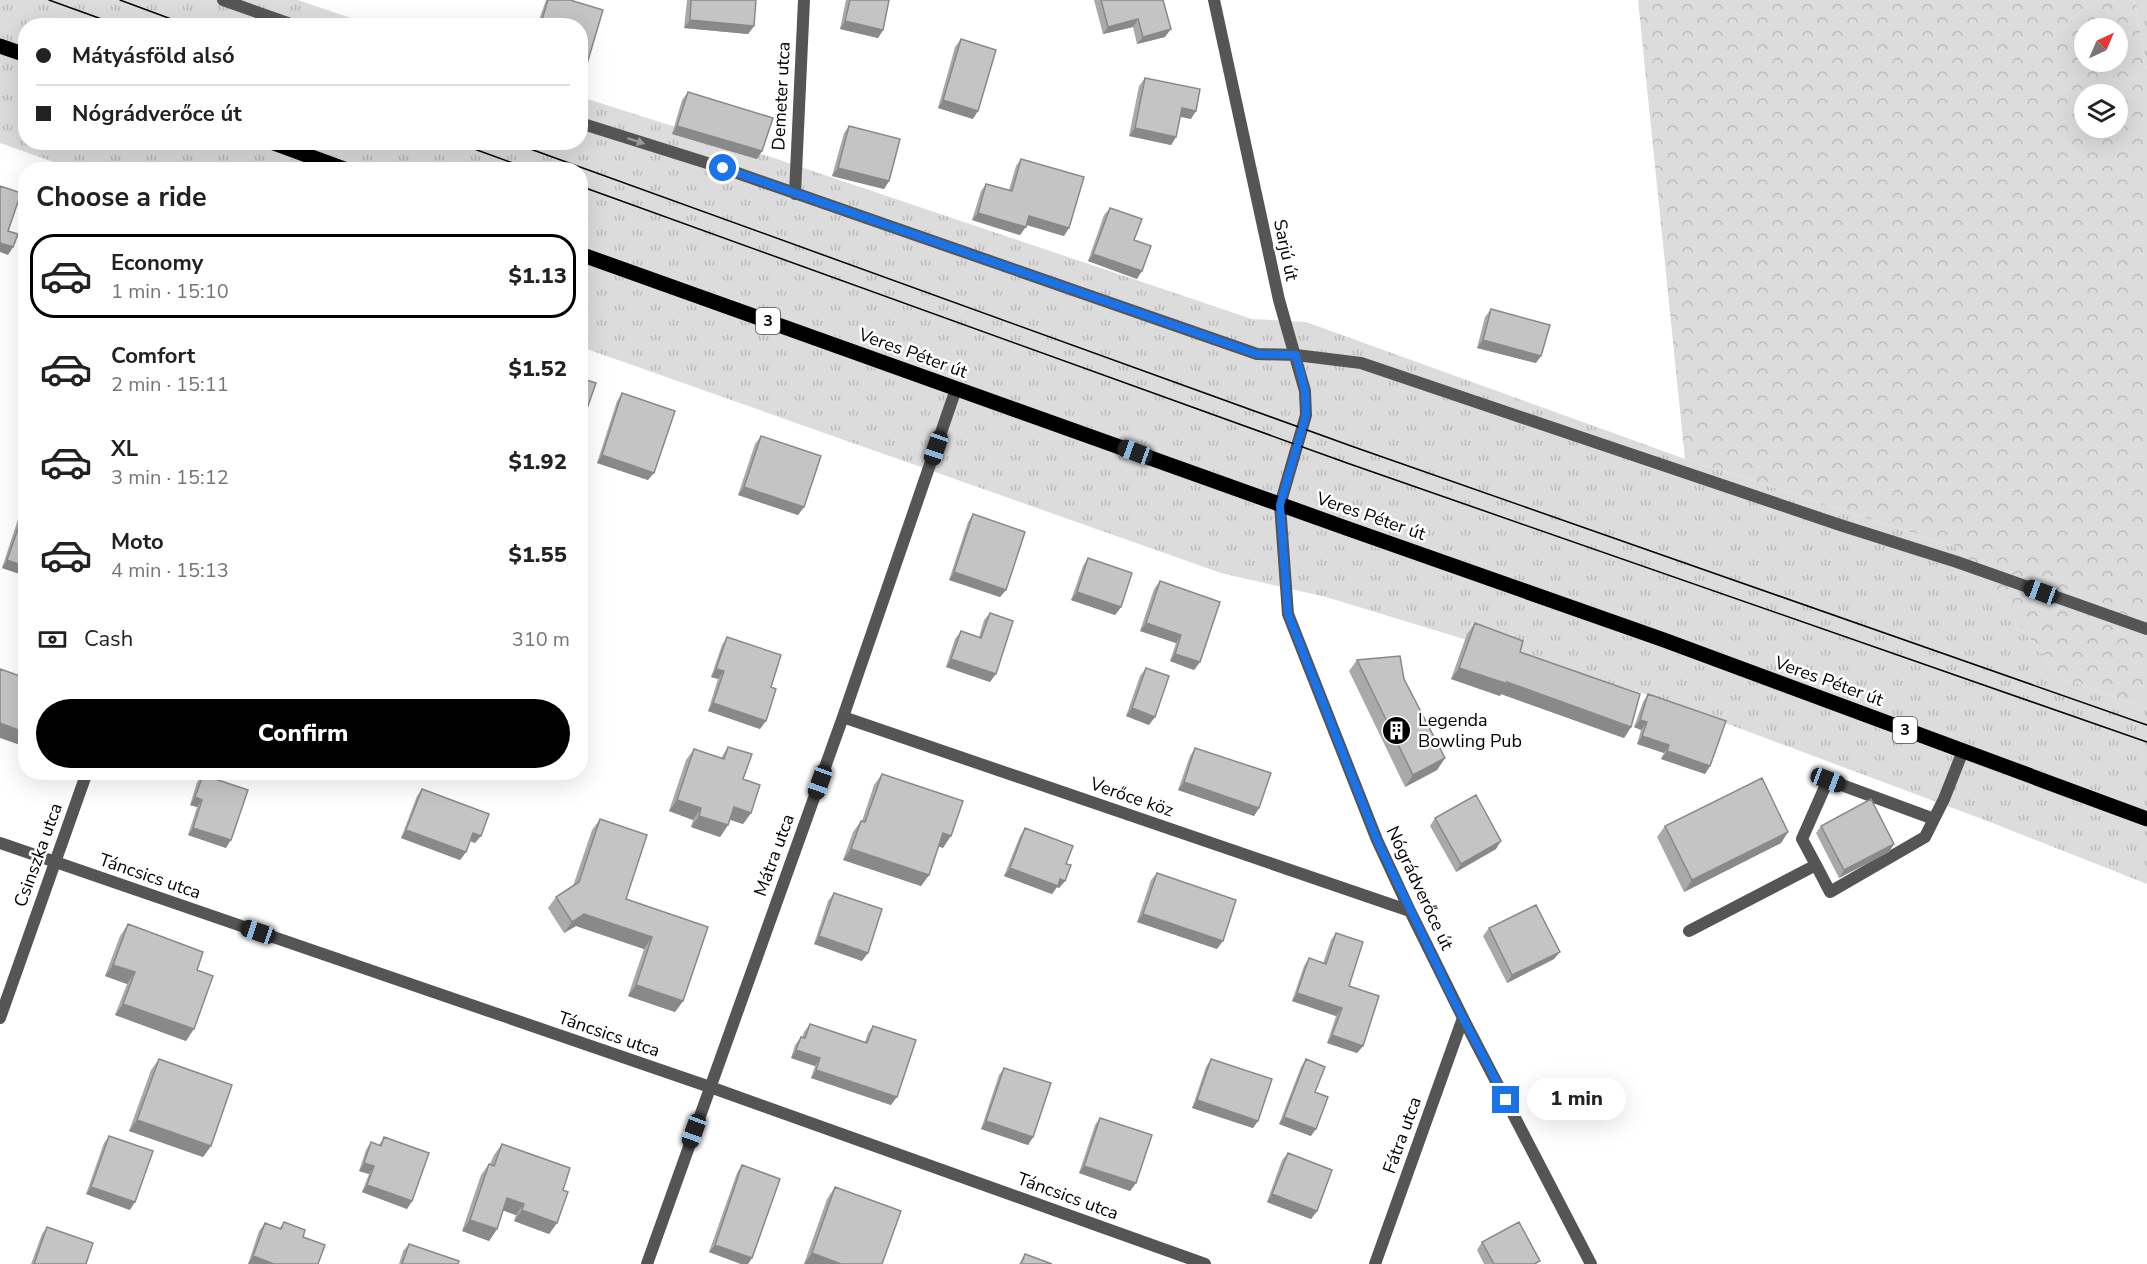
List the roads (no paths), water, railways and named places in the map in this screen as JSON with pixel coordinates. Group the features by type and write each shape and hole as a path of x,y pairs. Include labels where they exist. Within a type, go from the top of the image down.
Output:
{"main road":[{"path":"0,46 18,52"},
{"path":"286,150 307,162"},
{"name":"Veres Péter út","path":"588,257 1664,640 2147,819"}],"street":[{"path":"223,0 274,18"},
{"name":"Demeter utca","path":"795,194 804,0"},
{"name":"Sarjú út","path":"1214,0 1279,300 1305,391 1306,415 1280,505"},
{"path":"588,126 723,168 1257,354 1296,355 1360,363 1840,525 1957,562 2147,629"},
{"name":"Mátra utca","path":"646,1264 843,717 956,389"},
{"name":"Nógrádverőce út","path":"1280,505 1288,614 1377,840 1463,1018 1592,1264"},
{"name":"Verőce köz","path":"843,717 1410,911"},
{"path":"1934,819 1828,780 1802,839 1830,892 1925,837 1934,819 1944,799 1963,751"},
{"name":"Csinszka utca","path":"0,1018 84,780"},
{"name":"Táncsics utca","path":"0,843 710,1087 1205,1264"},
{"path":"1689,931 1816,865"},
{"name":"Fátra utca","path":"1375,1264 1463,1018"}],"tram line":[{"path":"49,0 99,18"},
{"path":"120,0 168,18"},
{"path":"477,150 510,162"},
{"path":"533,150 566,162"},
{"path":"588,170 1354,447 2147,725"},
{"path":"588,189 1347,463 2147,742"}],"place":[{"name":"Legenda Bowling Pub","path":"1397,730"}]}
